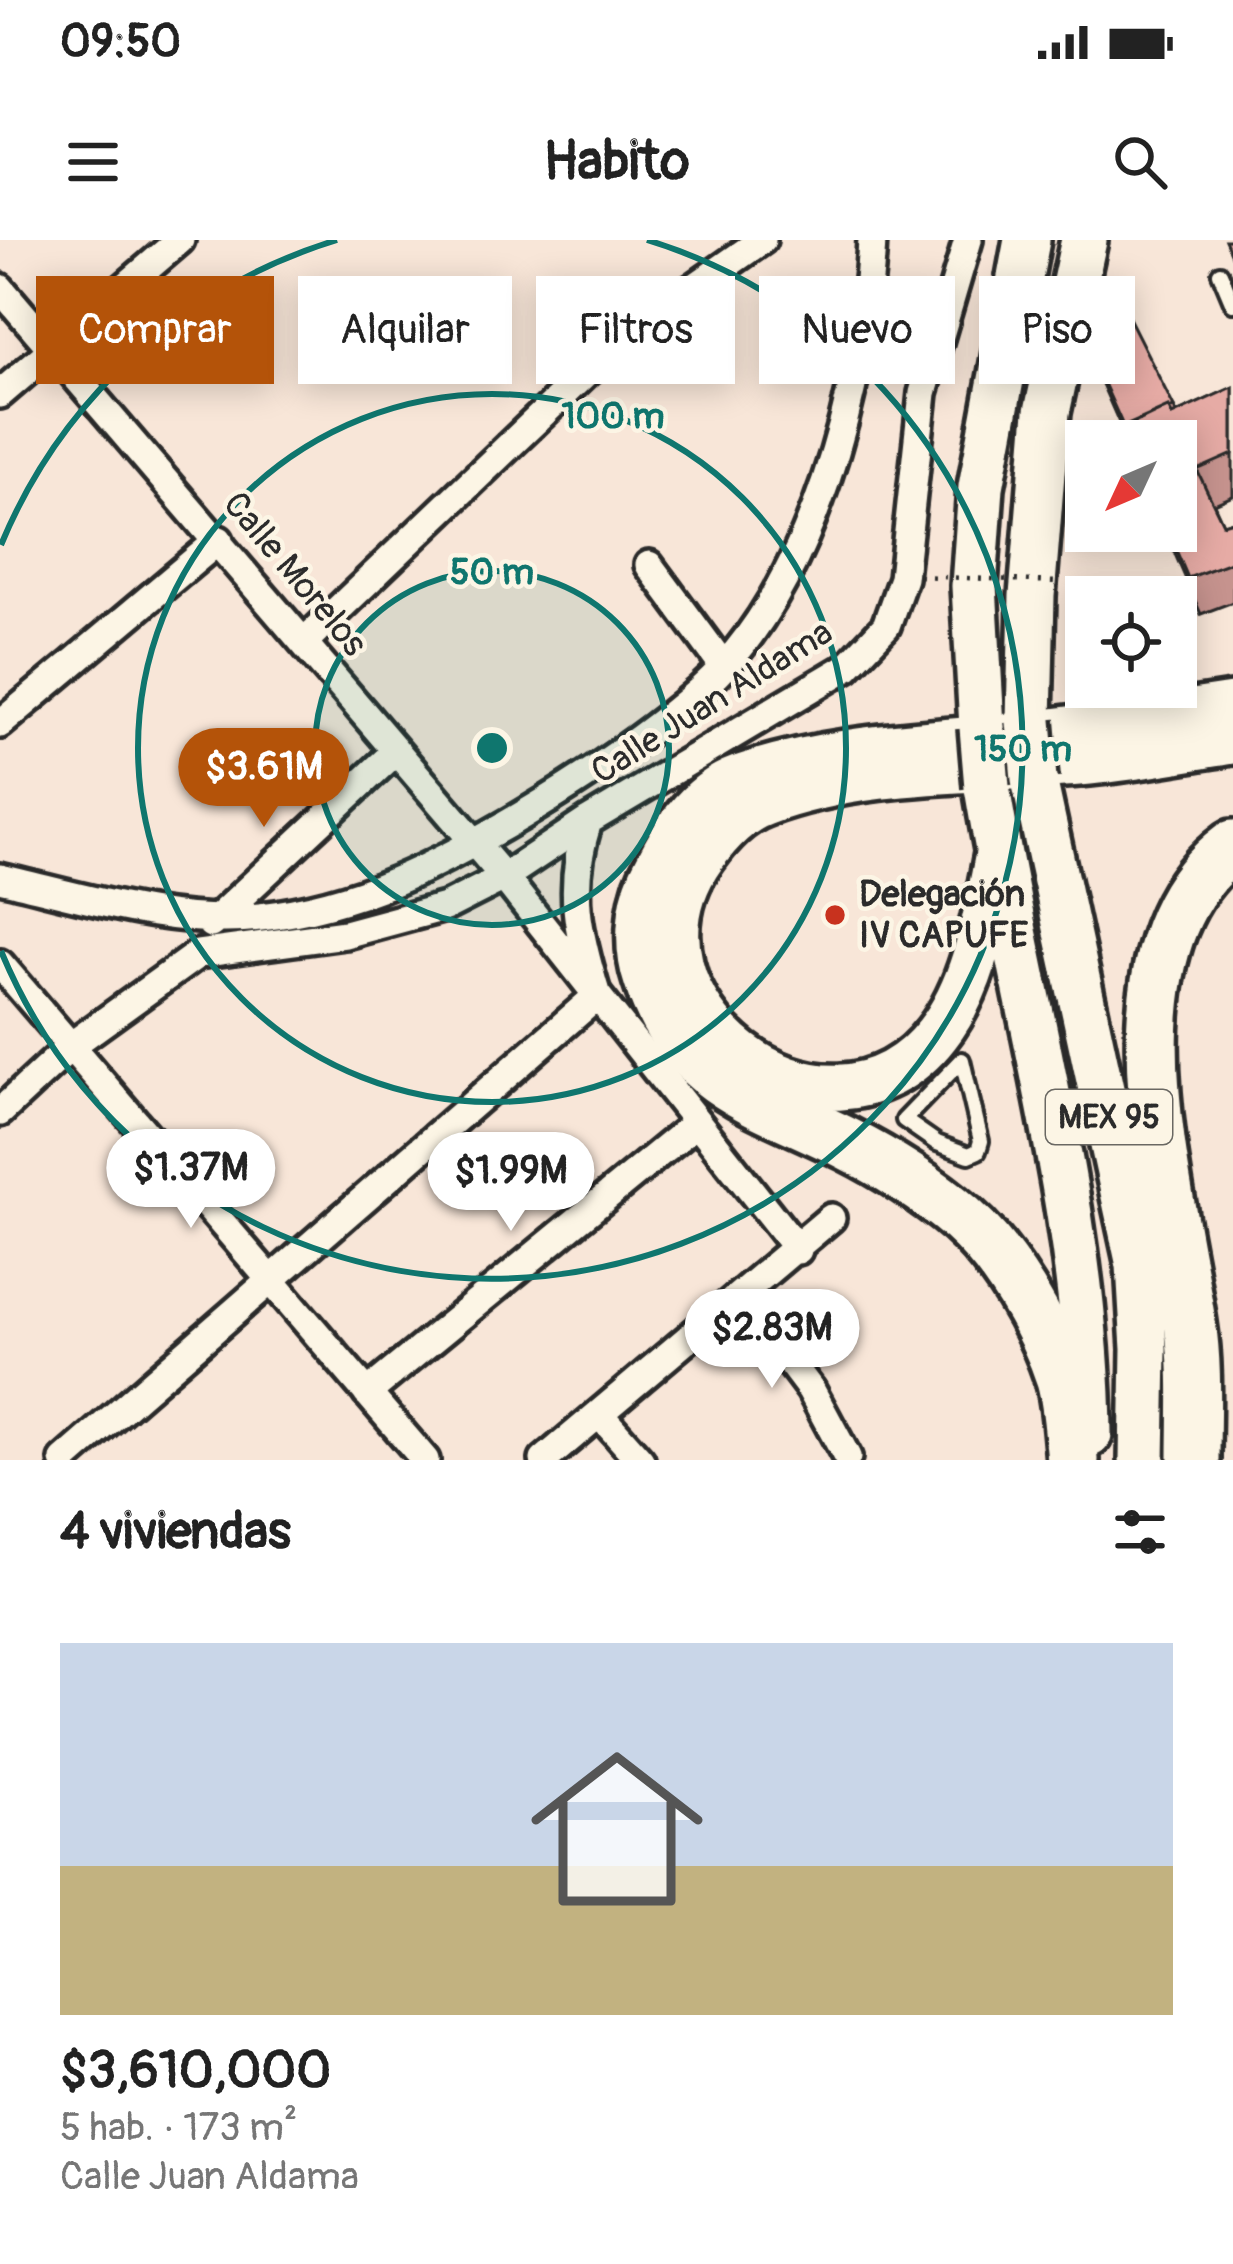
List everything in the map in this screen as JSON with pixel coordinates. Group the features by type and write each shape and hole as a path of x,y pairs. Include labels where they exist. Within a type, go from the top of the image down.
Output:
{"highway":[{"name":"MEX 95","path":"1027,240 981,487 974,586 987,787 1066,1177 1085,1339 1089,1460"},
{"name":"MEX 95","path":"1084,240 1047,412 1032,596 1029,721 1034,779 1139,1265 1144,1348 1142,1460"},
{"path":"1073,1460 1062,1380 1026,1305 994,1254 962,1219 922,1162 849,1144 732,1090 676,1040 643,959 650,890 672,842 700,806 735,783 799,764 1233,709"},
{"path":"998,854 950,1047 856,1085 813,1088 771,1074 726,1043 698,1007 680,968 678,914 690,874 712,843 762,803 830,786 1093,762 1233,741"},
{"path":"1194,1460 1191,1329 1151,1030 1155,976 1171,930 1189,892 1233,846"}],"street":[{"path":"138,276 180,240"},
{"path":"306,640 621,339 759,240"},
{"path":"0,878 215,919 259,918 338,903 420,875 632,742 702,688 796,555 841,440 872,240"},
{"name":"Calle Juan Aldama","path":"0,1112 72,1045 199,954 345,934 445,907 504,877 588,821 847,668 886,626 903,578 923,393 968,240"},
{"name":"Calle Morelos","path":"0,288 36,329"},
{"path":"0,394 36,364"},
{"name":"Calle Morelos","path":"84,384 504,877 798,1250"},
{"path":"0,724 219,539"},
{"path":"649,565 722,664"},
{"path":"632,742 655,783"},
{"name":"Calle Juan Aldama","path":"199,954 215,919 396,751"},
{"path":"64,1460 597,996 578,935 574,865 588,821"},
{"path":"0,964 425,1460"},
{"path":"367,1393 695,1124"},
{"path":"544,1460 831,1218"},
{"path":"741,1297 812,1390 847,1457"},
{"path":"600,1415 640,1460"}],"lane":[{"path":"1220,273 1233,304"},
{"path":"950,1047 981,1141 978,1151 969,1155 922,1162 904,1120 950,1047"}],"path":[{"path":"919,576 1058,582"}],"building":[{"path":"1135,330 1174,407 1141,420 1120,420 1104,384 1135,384"},
{"path":"1233,387 1233,454 1197,470 1197,420 1139,420 1168,407 1172,415"},
{"path":"1197,470 1223,524 1233,521 1233,561 1187,576 1177,552 1197,552"}],"place":[{"name":"Delegación IV CAPUFE","path":"835,915"}]}
